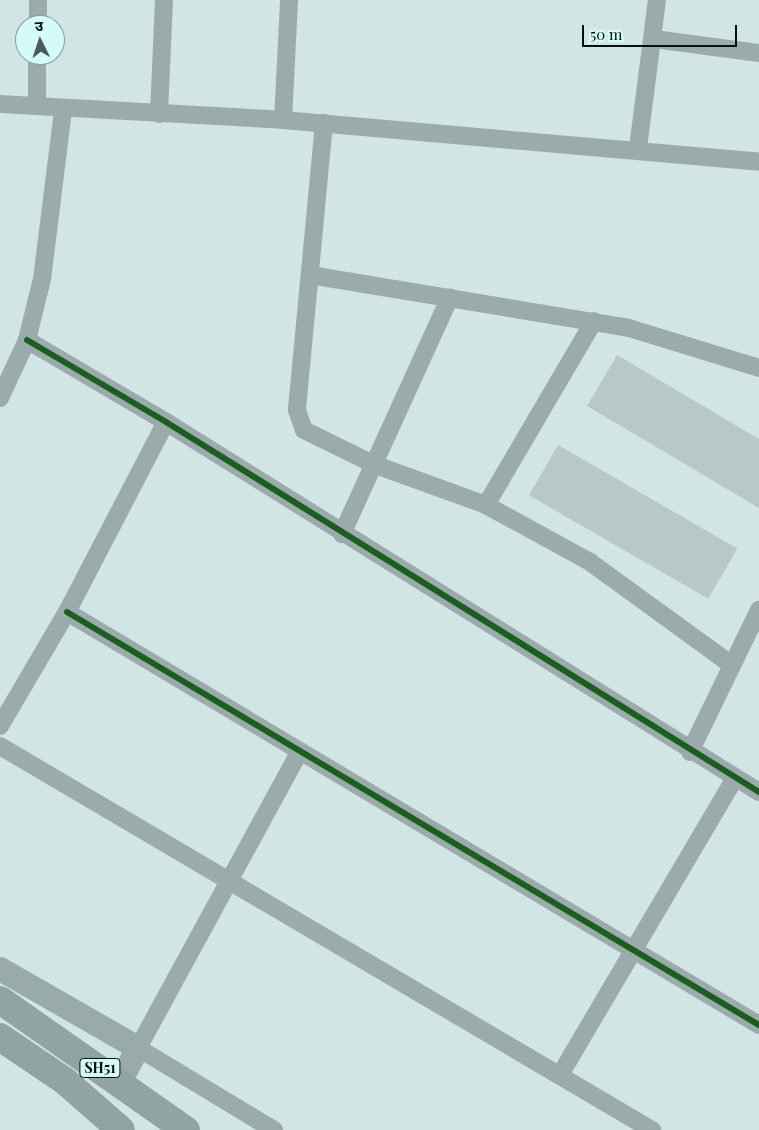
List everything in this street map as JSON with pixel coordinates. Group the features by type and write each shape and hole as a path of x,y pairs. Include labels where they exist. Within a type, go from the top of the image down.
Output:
{"main road":[{"name":"SH51","path":"7,1004 186,1130"},
{"name":"SH51","path":"1,1039 65,1081 121,1130"}],"street":[{"path":"38,0 38,15"},
{"path":"159,114 164,0"},
{"path":"283,120 288,0"},
{"path":"638,148 658,0"},
{"path":"654,39 759,53"},
{"path":"37,65 37,106"},
{"path":"0,104 64,110 324,123 638,148 759,162"},
{"path":"0,398 7,366 27,340 42,279 64,110"},
{"path":"324,123 297,410 300,423 316,439 373,464 486,505 590,562 732,665"},
{"path":"310,275 629,328 759,368"},
{"path":"342,534 450,297"},
{"path":"486,505 594,321"},
{"path":"27,340 166,422 690,752 759,792"},
{"path":"0,726 67,612 166,422"},
{"path":"690,752 759,610"},
{"path":"67,612 759,1025"},
{"path":"0,746 652,1130"},
{"path":"120,1082 227,879 300,751"},
{"path":"560,1076 735,778"},
{"path":"0,970 138,1048 274,1130"}],"building":[{"path":"617,355 759,439 759,508 587,406"},
{"path":"558,445 737,548 708,599 529,495"}],"cycle path":[{"path":"27,340 166,422 759,792"},
{"path":"67,612 759,1025"}]}
